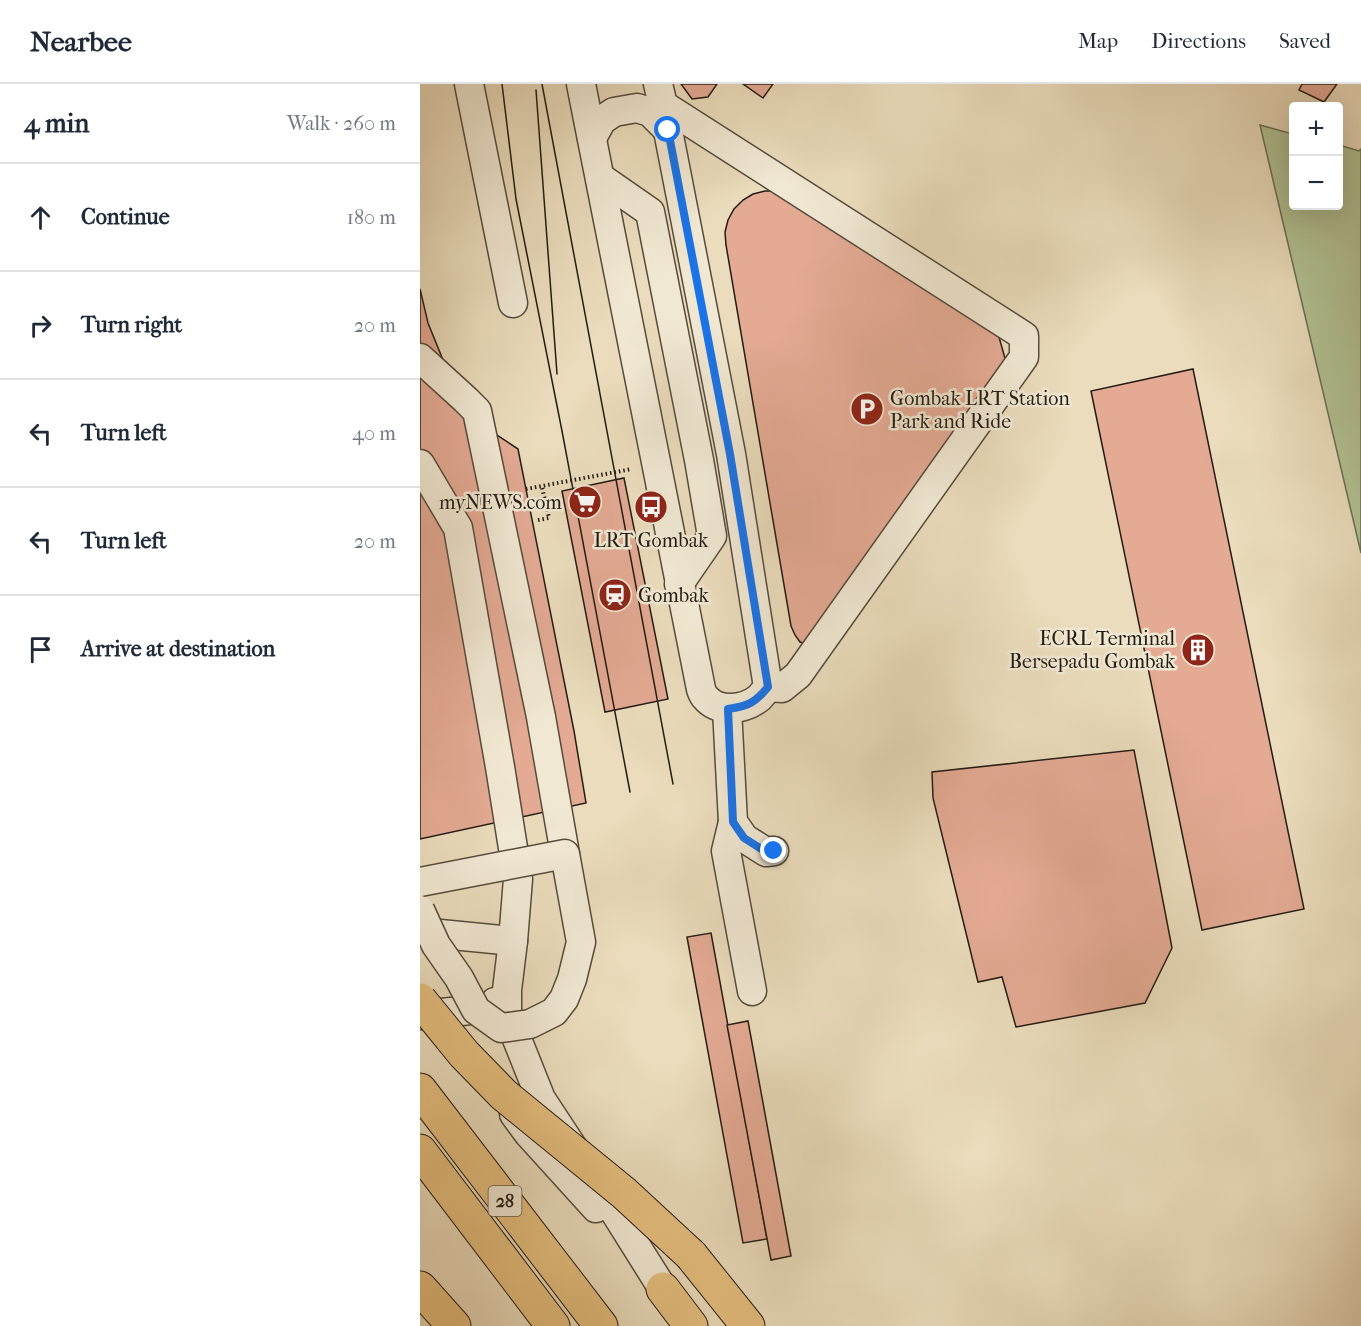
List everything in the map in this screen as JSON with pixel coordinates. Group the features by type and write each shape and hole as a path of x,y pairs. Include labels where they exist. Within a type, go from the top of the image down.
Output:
{"highway":[{"path":"427,1006 464,1054 504,1095 624,1193 691,1255 748,1326"},
{"name":"28","path":"420,1090 596,1319"},
{"name":"28","path":"420,1150 553,1326"},
{"path":"420,1288 454,1326"},
{"path":"663,1289 691,1326"}],"lane":[{"path":"469,84 513,303"},
{"path":"581,84 701,689 706,698 714,704 728,709 743,707 759,698 768,687 730,454 663,106"},
{"path":"592,138 602,120 614,112 637,108 650,112 663,106"},
{"path":"663,106 1024,336 1024,357 798,675 782,688 768,687"},
{"path":"600,178 650,212 695,437 712,536 679,584"},
{"path":"420,358 477,411 541,717 581,942 572,980 564,999 554,1012 530,1024 501,1028 476,1010 459,978 436,945 420,910"},
{"path":"420,464 458,528 518,879 507,990 507,1014 541,1099 663,1289"},
{"path":"728,709 733,822 726,851 752,991"},
{"path":"733,822 744,838 766,852 774,851"},
{"path":"420,882 565,854"},
{"path":"420,932 513,942"},
{"path":"427,1006 491,1008 507,990"},
{"path":"427,1006 528,1133 617,1231 663,1289"}],"path":[{"path":"526,489 636,468"},
{"path":"538,520 549,518 542,487"}],"green space":[{"path":"1260,125 1289,133 1289,210 1343,210 1343,146 1359,151 1361,149 1361,553"}],"building":[{"path":"681,84 717,84 708,97 692,99"},
{"path":"743,84 773,84 763,98"},
{"path":"1302,84 1337,84 1324,102 1299,90"},
{"name":"Gombak LRT Station Park and Ride","path":"777,191 999,337 1008,369 810,645 800,642 791,626 726,245 725,232 734,209 753,194"},
{"path":"420,289 428,323 465,414 518,449 586,803 420,839"},
{"name":"ECRL Terminal Bersepadu Gombak","path":"1193,369 1304,909 1202,930 1091,391"},
{"name":"Gombak","path":"624,478 668,699 605,712 562,491"},
{"path":"1134,750 1172,948 1145,1003 1016,1027 1002,977 978,982 933,798 932,772"},
{"path":"711,933 767,1239 743,1243 687,937"},
{"path":"748,1021 791,1256 771,1260 727,1025"}],"tram line":[{"path":"502,84 516,199 630,792"},
{"path":"542,84 673,784"},
{"path":"536,90 557,374"}],"place":[{"name":"Gombak LRT Station Park and Ride","path":"867,409"},
{"name":"myNEWS.com","path":"585,502"},
{"name":"LRT Gombak","path":"651,507"},
{"name":"Gombak","path":"615,595"},
{"name":"ECRL Terminal Bersepadu Gombak","path":"1198,650"}],"route":[{"path":"668,130 730,454 768,687 759,698 743,707 728,709 733,822 744,838 766,852 774,851"}]}
